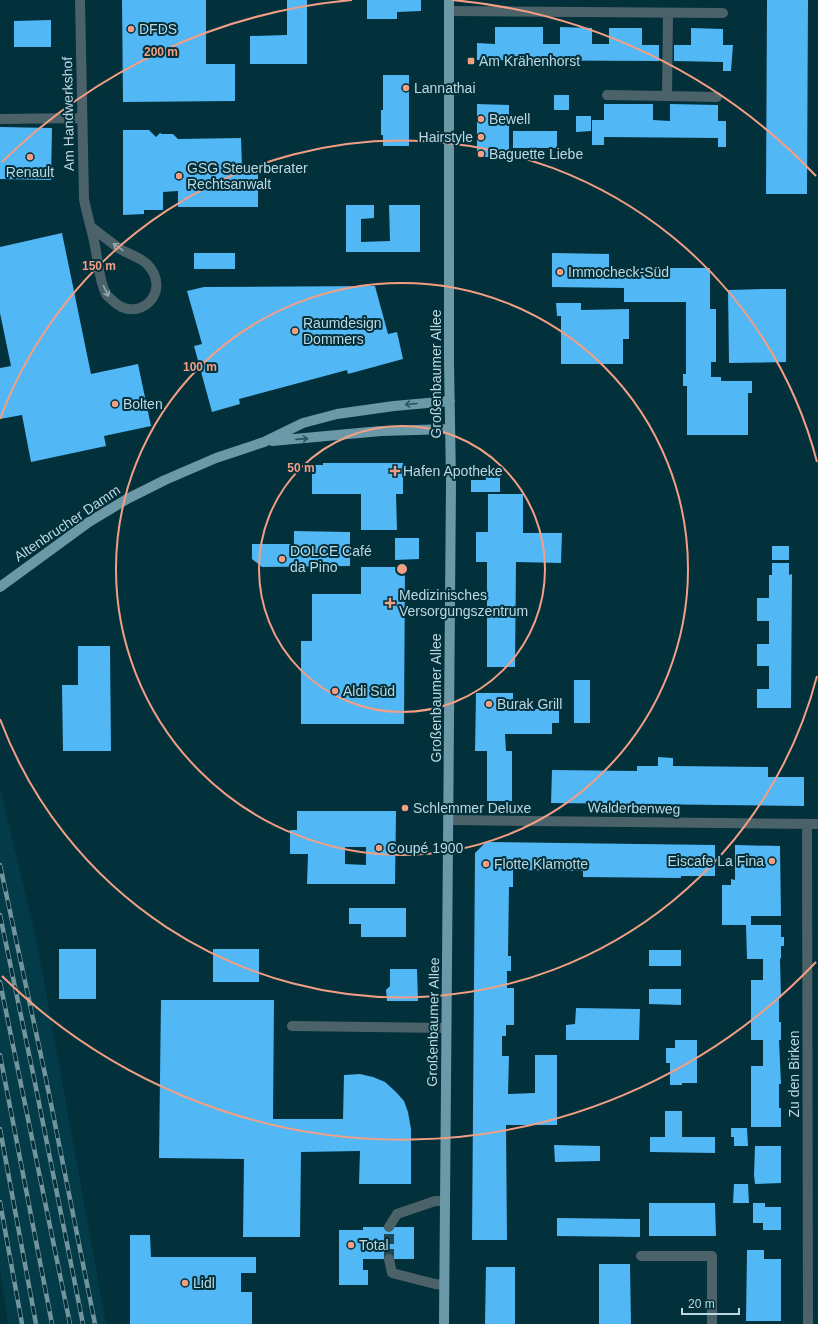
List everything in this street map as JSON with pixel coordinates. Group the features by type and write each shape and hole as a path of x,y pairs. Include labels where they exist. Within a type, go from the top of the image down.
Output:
{"main road":[{"name":"Großenbaumer Allee","path":"444,1324 451,498 449,0"},
{"name":"Altenbrucher Damm","path":"0,587 89,522 127,499 165,480 216,458 264,442 303,423 337,414 386,407 450,401"},
{"name":"Altenbrucher Damm","path":"264,442 388,431 450,429"}],"street":[{"name":"Am Handwerkshof","path":"80,0 84,199 106,294 116,304 129,310 142,308 151,301 156,293 157,282 154,272 146,262 121,250 91,227"},
{"path":"449,11 723,13"},
{"path":"667,96 668,13"},
{"path":"607,95 717,97"},
{"path":"0,119 82,118"},
{"name":"Walderbenweg","path":"449,820 818,824"},
{"name":"Zu den Birken","path":"807,824 808,1324"},
{"path":"292,1026 446,1028"},
{"path":"389,1227 397,1214 435,1201 445,1201"},
{"path":"641,1256 712,1256 712,1324"},
{"path":"389,1259 392,1273 444,1285"}],"shaded area":[{"path":"0,788 37,942 106,1324 8,1324 0,1268"}],"building":[{"path":"122,0 206,0 206,64 235,64 235,101 123,102"},
{"path":"287,0 307,0 307,64 250,64 250,36 287,35"},
{"path":"367,0 421,0 421,11 397,12 397,19 367,19"},
{"path":"767,0 808,0 807,194 766,194"},
{"path":"51,20 51,47 14,47 14,21"},
{"path":"495,27 543,27 543,44 560,44 560,27 592,28 592,44 609,44 609,28 642,28 642,45 659,45 659,61 477,60 477,43 495,44"},
{"path":"691,28 723,29 723,45 733,45 731,71 723,71 723,62 674,61 674,45 691,45"},
{"path":"383,75 409,75 409,146 383,146 383,135 381,135 381,110 383,110"},
{"path":"554,95 569,95 569,110 554,110"},
{"path":"477,104 509,105 509,157 477,157"},
{"path":"604,104 653,104 653,120 670,121 670,104 718,105 718,121 726,121 726,147 718,147 718,138 604,137 604,145 592,145 592,120 604,120"},
{"path":"576,116 591,116 591,131 576,132"},
{"path":"0,127 52,128 51,180 0,179"},
{"path":"123,130 149,130 156,137 160,133 173,134 178,139 241,138 242,167 258,167 258,207 178,207 178,191 163,192 163,210 144,210 144,214 123,215"},
{"path":"513,131 557,131 557,148 513,148"},
{"path":"346,205 374,205 374,218 361,219 361,242 390,241 389,205 420,205 420,252 346,252"},
{"path":"62,233 91,374 138,364 151,426 104,436 106,446 31,462 22,415 0,419 0,368 11,366 0,313 0,247"},
{"path":"194,253 235,253 235,269 194,269"},
{"path":"552,253 609,254 609,268 710,268 710,309 716,309 716,362 711,362 711,377 721,377 721,381 752,381 752,393 748,393 748,435 687,435 687,386 683,386 683,374 686,374 686,302 624,302 624,288 552,287"},
{"path":"375,286 388,334 397,332 403,359 348,374 347,370 239,399 240,404 212,412 194,346 202,344 187,291 204,287"},
{"path":"786,289 786,362 729,363 728,290"},
{"path":"556,303 581,303 581,310 629,309 629,339 623,339 623,364 561,364 561,316 557,316"},
{"path":"323,463 403,463 403,494 396,494 397,530 361,530 361,494 312,494 312,465 323,465"},
{"path":"485,472 500,472 500,492 471,492 471,480 486,480"},
{"path":"488,494 523,494 523,533 562,533 561,563 516,562 515,667 487,667 487,562 476,562 476,532 488,532"},
{"path":"294,531 350,532 350,566 262,567 252,559 252,544 294,544"},
{"path":"395,538 419,538 419,559 395,560"},
{"path":"772,546 789,546 789,560 772,560"},
{"path":"772,563 789,563 789,575 792,574 791,708 757,708 757,689 769,689 769,666 757,666 757,644 769,644 769,621 757,621 757,598 769,598 769,575 772,575"},
{"path":"361,567 405,567 404,724 301,724 301,641 312,641 312,594 361,594"},
{"path":"78,646 110,646 111,751 63,751 62,685 78,685"},
{"path":"574,680 590,680 590,723 574,723"},
{"path":"476,693 513,693 513,709 559,709 559,723 552,723 552,734 505,734 506,751 512,751 512,801 487,801 487,751 475,751"},
{"path":"658,757 673,758 673,766 768,767 768,777 804,777 804,806 551,803 552,770 637,771 637,766 658,766"},
{"path":"297,811 396,811 395,884 307,884 308,854 290,854 290,830 297,830","holes":["345,847 366,847 366,865 345,864"]},
{"path":"486,842 715,845 715,876 681,876 681,878 583,877 583,871 513,870 513,887 509,887 508,956 511,956 511,971 507,971 507,988 514,988 514,1025 506,1025 506,1036 502,1036 502,1056 509,1056 508,1094 535,1093 535,1055 557,1055 557,1125 506,1125 507,1240 472,1240 475,853"},
{"path":"735,845 780,846 781,916 751,916 751,925 781,925 781,937 784,937 784,946 781,946 781,998 779,998 779,1022 781,1022 781,1040 779,1040 781,1084 779,1084 779,1108 781,1108 781,1127 751,1127 751,1066 763,1066 763,1040 751,1040 751,980 763,980 763,959 747,959 746,925 722,925 722,885 731,885 731,879 735,880"},
{"path":"349,908 406,908 406,937 361,937 361,924 349,924"},
{"path":"59,949 96,949 96,999 59,999"},
{"path":"213,949 259,949 259,982 213,982"},
{"path":"649,950 681,950 681,966 649,966"},
{"path":"390,969 417,969 418,1001 387,1001 386,990 390,986"},
{"path":"649,989 681,989 681,1005 649,1004"},
{"path":"161,1000 274,1000 273,1119 343,1119 344,1075 360,1074 385,1082 404,1101 408,1112 411,1129 411,1184 359,1184 360,1151 301,1152 300,1237 243,1237 244,1159 159,1158"},
{"path":"576,1008 640,1009 639,1040 566,1040 566,1025 575,1024"},
{"path":"675,1040 697,1040 697,1083 670,1085 670,1063 666,1063 666,1048 675,1048"},
{"path":"665,1111 682,1111 682,1137 715,1137 715,1153 650,1152 650,1137 665,1137"},
{"path":"731,1128 747,1128 748,1146 734,1146 734,1137 731,1137"},
{"path":"554,1145 600,1146 600,1161 555,1162"},
{"path":"755,1146 781,1146 781,1183 755,1184"},
{"path":"734,1184 748,1184 749,1203 733,1203"},
{"path":"649,1203 715,1203 716,1236 649,1236"},
{"path":"753,1203 765,1203 765,1207 781,1207 781,1230 763,1230 763,1223 753,1223"},
{"path":"557,1218 640,1219 640,1237 557,1236"},
{"path":"363,1227 414,1227 414,1259 363,1259 363,1270 368,1270 368,1285 339,1285 339,1230 363,1230"},
{"name":"Lidl","path":"130,1235 150,1235 151,1257 256,1257 256,1273 241,1273 241,1292 252,1292 252,1324 130,1324"},
{"path":"747,1250 764,1250 764,1259 781,1259 781,1321 746,1321"},
{"path":"599,1264 630,1264 631,1324 599,1324"},
{"path":"486,1267 515,1267 515,1324 485,1324"}],"tunnel":[{"path":"389,1227 389,1259"}],"railway":[{"path":"0,865 46,1079 95,1324"},
{"path":"0,915 83,1324"},
{"path":"0,982 70,1324"},
{"path":"0,1055 52,1324"},
{"path":"0,1129 36,1324"},
{"path":"0,1202 22,1324"}],"place":[{"name":"DFDS","path":"131,29"},
{"name":"Am Krähenhorst","path":"471,61"},
{"name":"Lannathai","path":"406,88"},
{"name":"Bewell","path":"481,119"},
{"name":"Hairstyle","path":"481,137"},
{"name":"Baguette Liebe","path":"481,154"},
{"name":"Renault","path":"30,157"},
{"name":"GSG Steuerberater Rechtsanwalt","path":"179,176"},
{"name":"Immocheck-Süd","path":"560,272"},
{"name":"Raumdesign Dommers","path":"295,331"},
{"name":"Bolten","path":"115,404"},
{"name":"Hafen Apotheke","path":"395,471"},
{"name":"DOLCE Café da Pino","path":"282,559"},
{"name":"Medizinisches Versorgungszentrum","path":"390,603"},
{"name":"Aldi Süd","path":"335,691"},
{"name":"Burak Grill","path":"489,704"},
{"name":"Schlemmer Deluxe","path":"405,808"},
{"name":"Coupé 1900","path":"379,848"},
{"name":"Eiscafe La Fina","path":"772,861"},
{"name":"Flotte Klamotte","path":"486,864"},
{"name":"Total","path":"351,1245"},
{"name":"Lidl","path":"185,1283"}]}
